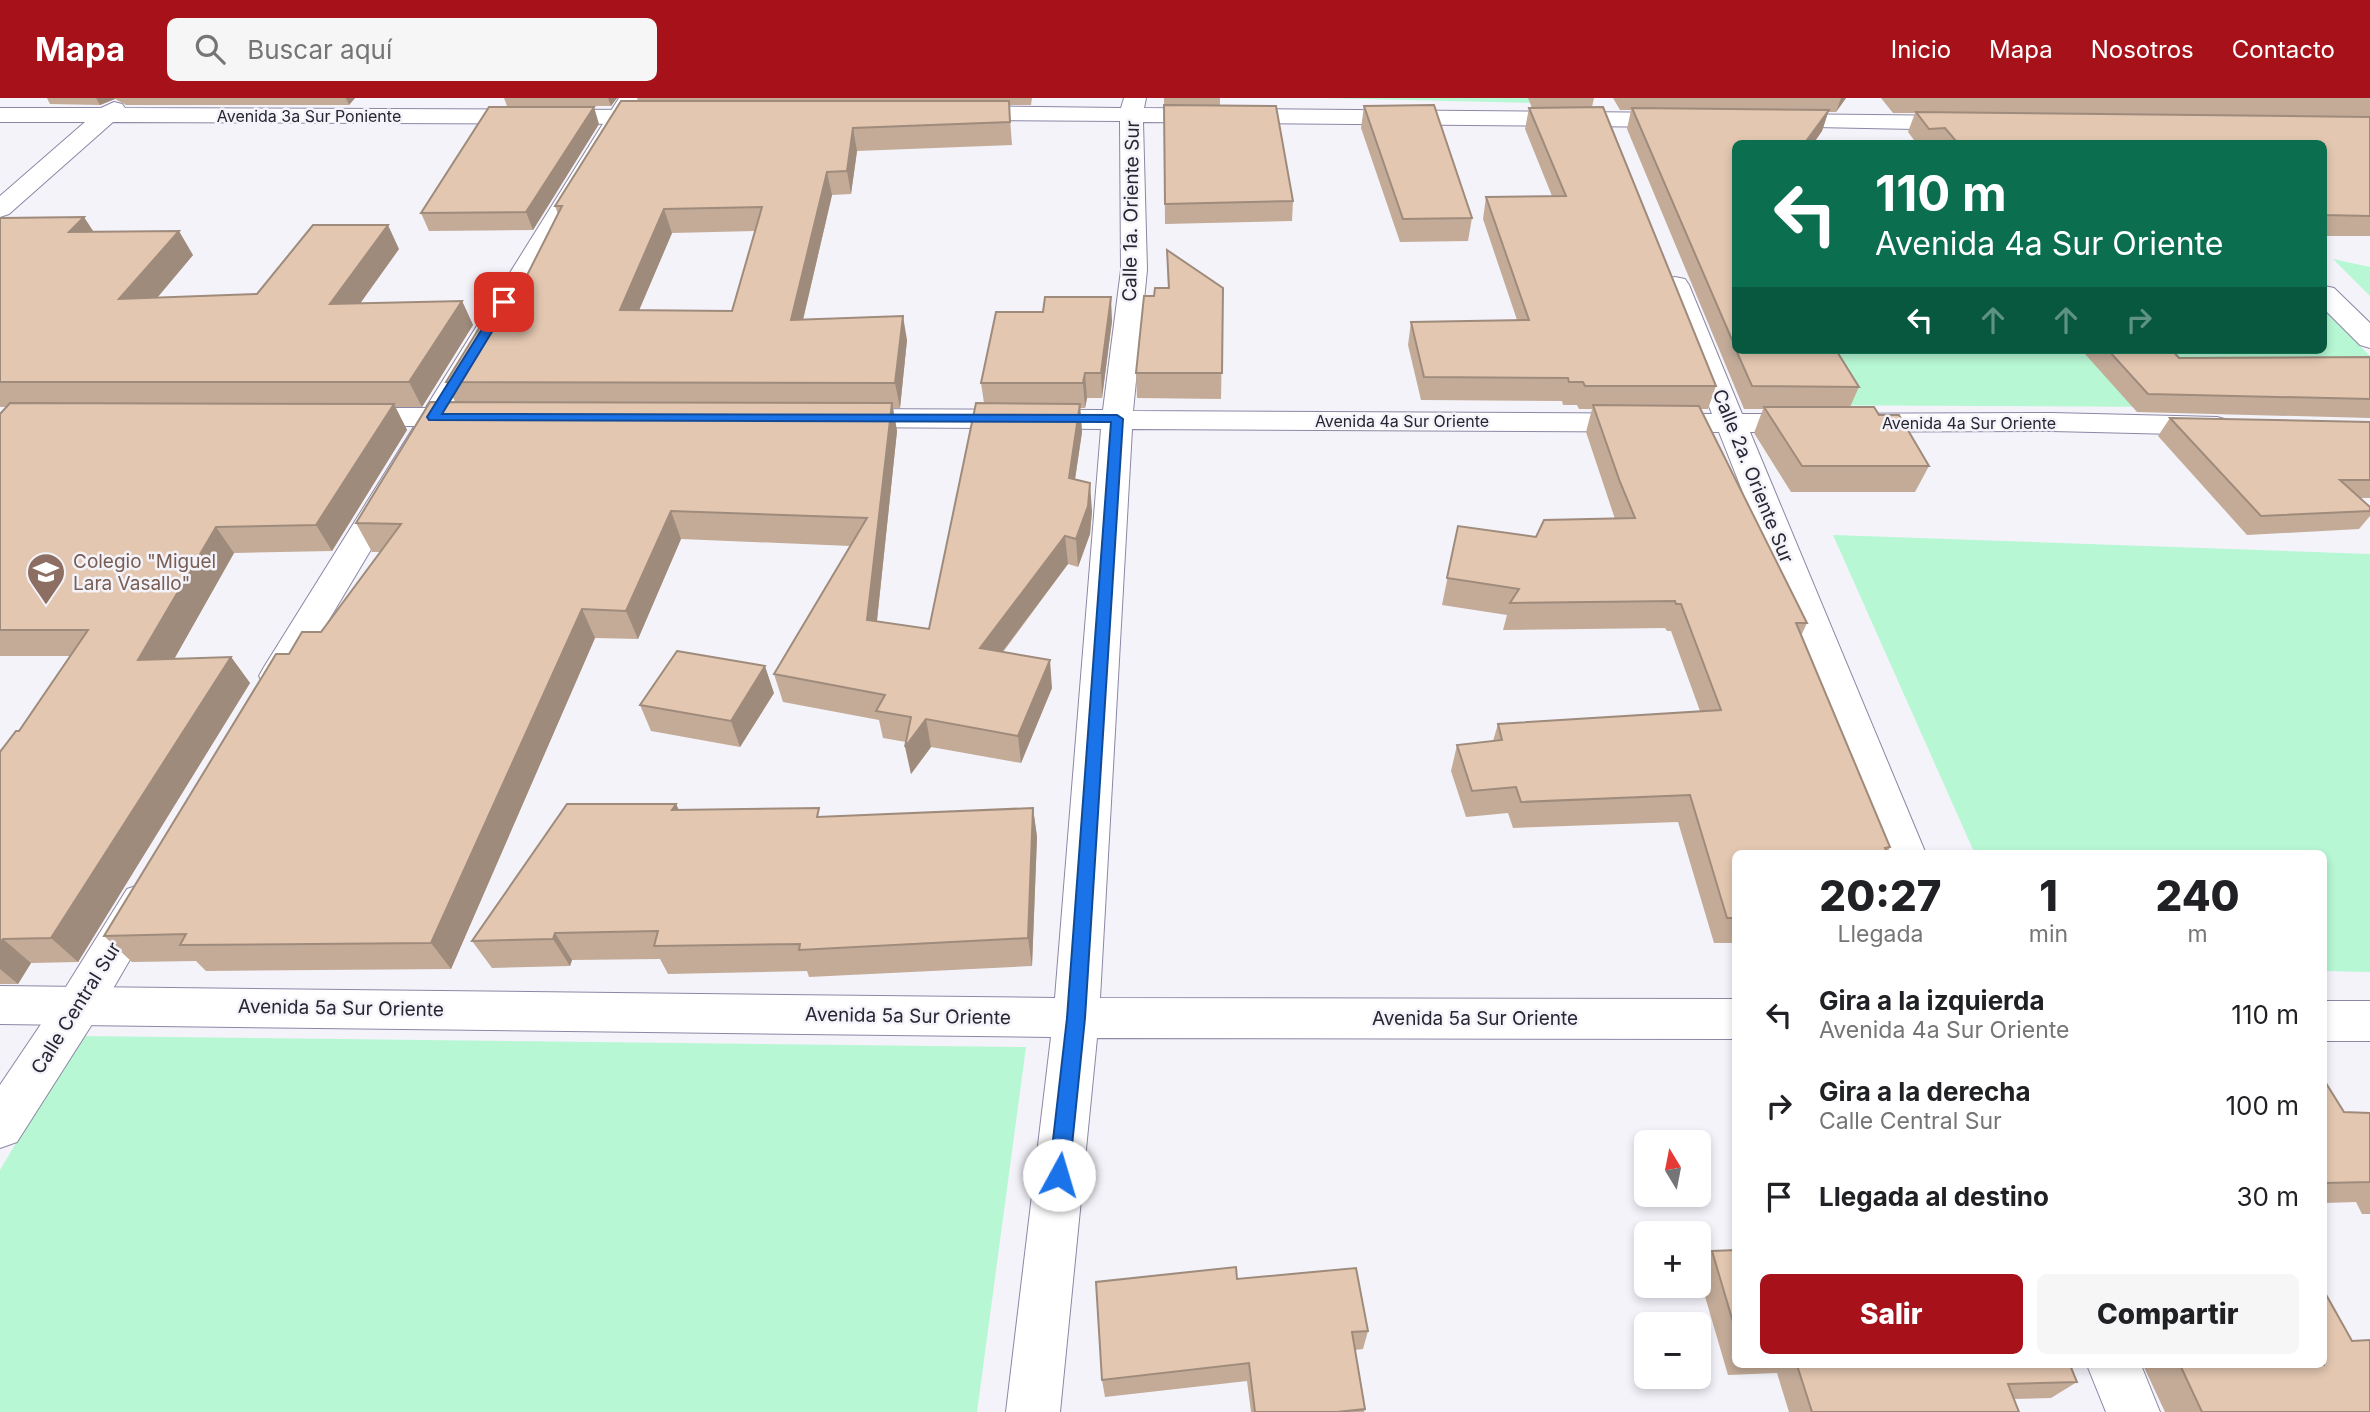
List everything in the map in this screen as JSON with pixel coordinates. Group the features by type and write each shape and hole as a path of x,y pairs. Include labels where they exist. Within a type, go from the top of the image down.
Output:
{"street":[{"path":"0,209 127,98"},
{"path":"938,114 1133,107 1608,121 1706,121"},
{"name":"Calle 1a. Oriente Sur","path":"1033,1412 1076,1018 1117,419 1134,270 1133,107"},
{"path":"260,705 433,417 624,108"},
{"name":"Avenida 3a Sur Poniente","path":"0,115 106,116 624,108 688,116"},
{"path":"1748,121 1985,124"},
{"name":"Calle 2a. Oriente Sur","path":"1664,259 1904,850"},
{"path":"2327,297 2370,340"},
{"path":"321,417 503,417"},
{"name":"Avenida 4a Sur Oriente","path":"810,418 2052,422 2246,426"},
{"name":"Calle Central Sur","path":"0,1126 159,873"},
{"name":"Avenida 5a Sur Oriente","path":"0,1005 1076,1018 1732,1019"},
{"path":"2327,1021 2370,1021"},
{"path":"2115,1368 2133,1412"}],"green space":[{"path":"1321,98 1576,98 1578,104"},
{"path":"2333,259 2370,267 2370,296"},
{"path":"2327,312 2370,356 2370,408 1768,405 1749,354 2327,354"},
{"path":"1833,535 2370,554 2370,972 2327,971 2327,850 1973,850"},
{"path":"80,1036 1026,1047 977,1412 0,1412 0,1170"}],"building":[{"path":"621,101 1009,101 1010,122 853,128 847,171 827,172 791,320 903,316 895,383 446,382 497,299 515,299 562,206 555,206","holes":["762,207 732,311 620,310 664,209"]},
{"path":"1164,105 1276,106 1293,201 1165,204"},
{"path":"1434,105 1472,218 1403,219 1364,106"},
{"path":"489,107 594,107 526,212 421,213"},
{"path":"1603,107 1716,386 1585,386 1583,382 1569,382 1568,378 1424,377 1411,322 1529,320 1486,197 1566,196 1529,108"},
{"path":"1632,108 1829,110 1807,140 1732,140 1732,340"},
{"path":"1916,112 2370,117 2370,216 2327,215 2327,140 1955,140 1945,128 1929,129"},
{"path":"84,217 69,232 179,231 119,299 257,294 313,225 388,225 330,304 462,301 409,382 0,382 0,218"},
{"path":"1167,250 1223,288 1222,373 1136,373 1144,296 1154,296 1155,288 1169,288"},
{"path":"1045,297 1111,297 1101,373 1085,373 1083,383 981,383 996,312 1043,312"},
{"path":"1738,354 1838,354 1859,387 1752,386"},
{"path":"2112,354 2176,354 2179,358 2370,358 2370,399 2148,394"},
{"path":"430,402 892,403 867,620 929,629 976,403 1080,404 1069,478 1090,483 1088,506 1076,539 1065,536 980,648 1050,660 1018,736 926,719 905,747 911,717 876,711 885,695 774,674 867,518 671,511 626,611 582,609 431,943 180,945 186,934 104,936 276,654 289,654 302,632 321,632 401,524 356,523"},
{"path":"10,403 394,404 316,525 216,527 138,660 231,657 51,938 3,939 0,943 0,752 16,731 19,731 88,630 0,630 0,414"},
{"path":"1593,405 1699,406 1807,623 1796,623 1890,847 1885,848 1886,850 1732,850 1732,918 1727,918 1690,795 1521,802 1516,787 1472,791 1457,745 1502,740 1498,724 1721,710 1681,604 1676,604 1675,601 1510,603 1519,589 1447,578 1458,526 1536,537 1544,520 1635,518"},
{"path":"1764,407 1874,407 1879,415 1899,415 1929,466 1802,466"},
{"path":"2170,418 2370,422 2370,480 2340,480 2370,507 2370,511 2261,516"},
{"path":"677,651 765,666 731,721 640,705"},
{"path":"567,804 676,804 672,810 819,808 817,817 1033,808 1028,938 799,950 800,944 654,946 658,931 555,933 553,939 472,941"},
{"path":"2327,1085 2344,1112 2370,1113 2370,1182 2327,1183"},
{"path":"1732,1250 1732,1318 1712,1251"},
{"path":"1236,1267 1237,1279 1356,1268 1368,1331 1352,1332 1365,1409 1337,1412 1255,1412 1249,1363 1102,1380 1096,1282"},
{"path":"2327,1296 2352,1341 2370,1340 2370,1412 2202,1412 2181,1368 2327,1368"},
{"path":"1798,1368 2071,1368 2077,1382 2008,1384 2019,1412 1812,1412"}],"place":[{"name":"Colegio \"Miguel Lara Vasallo\"","path":"46,606"}],"route":[{"path":"504,302 433,417 1117,419 1076,1018 1059,1175"}]}
